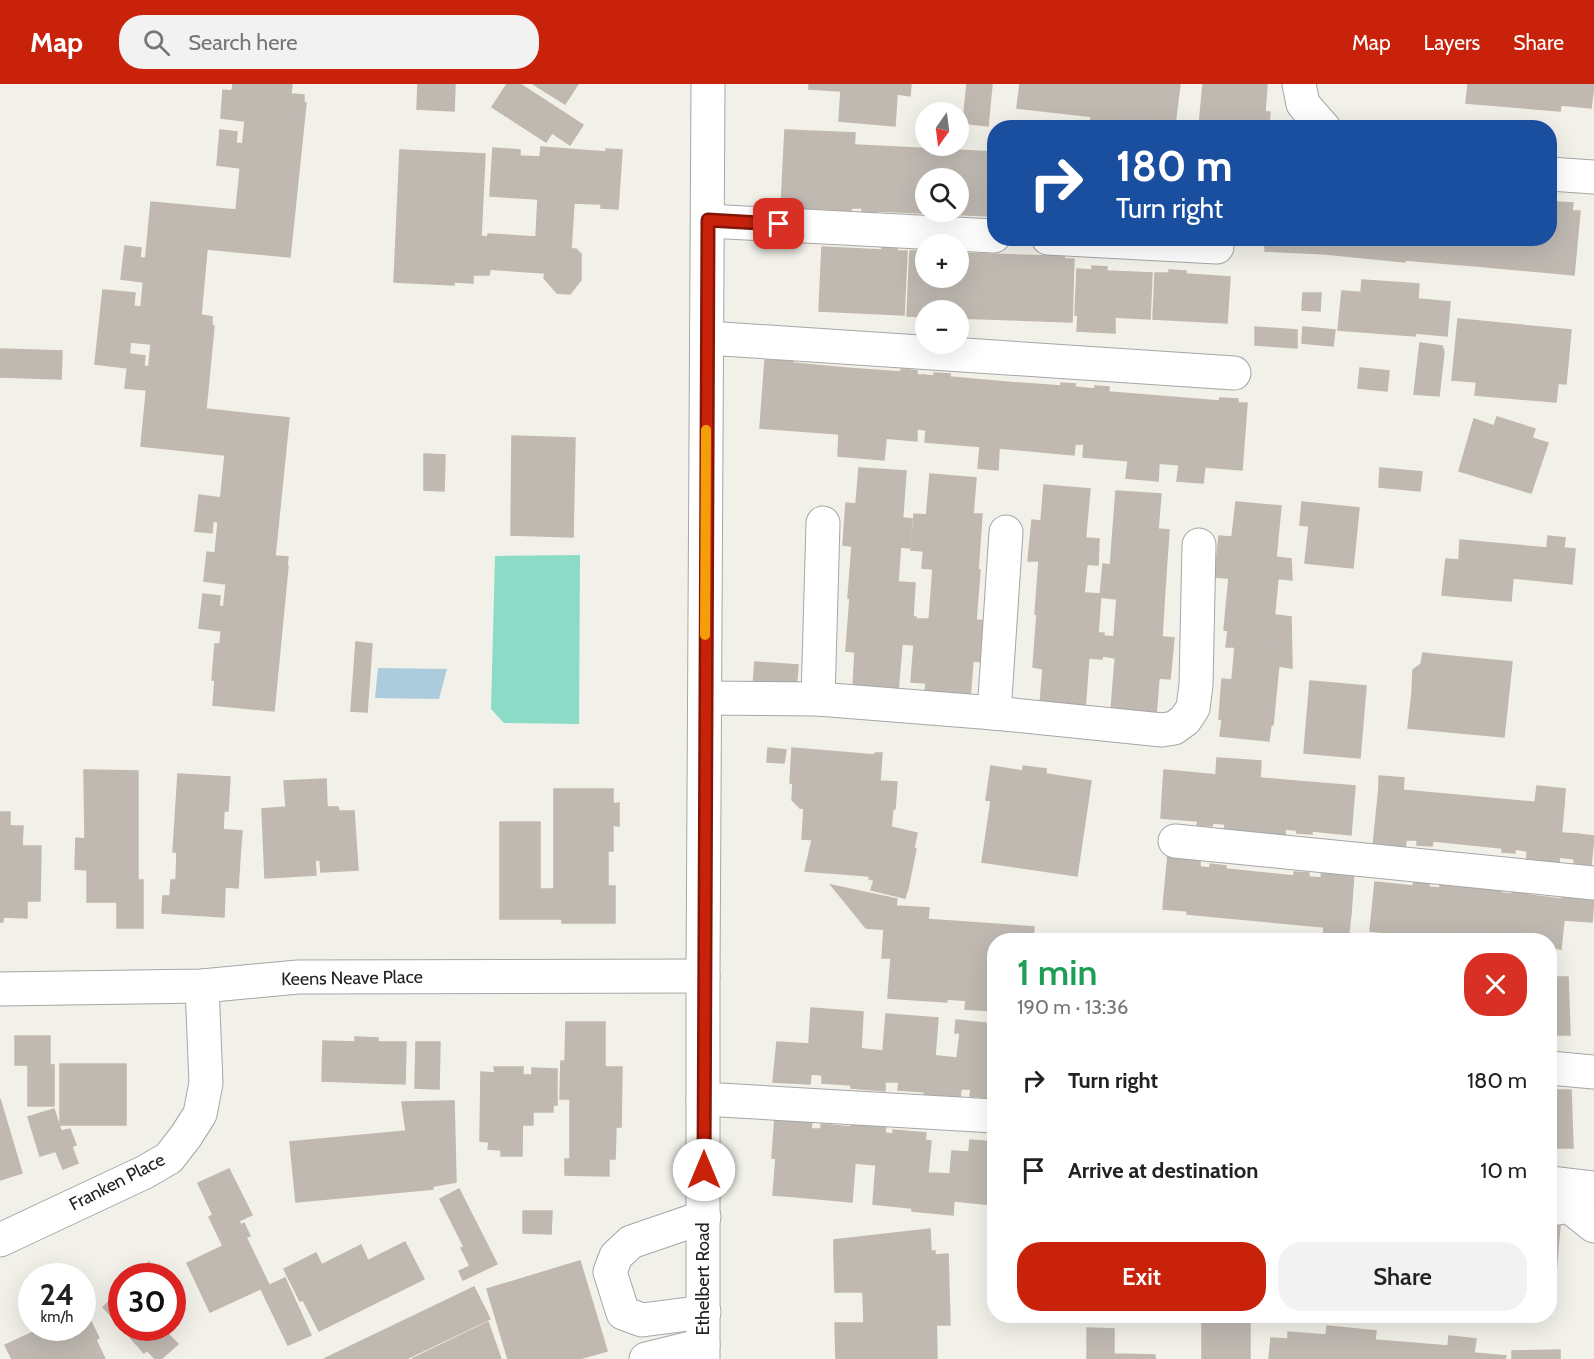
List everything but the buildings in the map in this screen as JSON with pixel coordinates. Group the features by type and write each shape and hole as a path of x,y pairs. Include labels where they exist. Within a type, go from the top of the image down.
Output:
{"street":[{"name":"Ethelbert Road","path":"703,1352 708,84"},
{"path":"1299,84 1303,104 1317,120"},
{"path":"1557,174 1594,177"},
{"path":"708,220 987,236"},
{"path":"1198,246 1217,247"},
{"path":"707,338 1234,373"},
{"path":"818,699 823,523"},
{"path":"994,713 1006,532"},
{"path":"705,698 818,699 994,713 1162,730 1174,728 1185,720 1193,708 1196,685 1199,545"},
{"path":"1175,841 1588,882"},
{"name":"Keens Neave Place","path":"0,989 202,986 298,977 704,976"},
{"name":"Franken Place","path":"0,1240 145,1172 169,1158 200,1114 206,1083 202,986"},
{"path":"1557,1069 1592,1072"},
{"path":"704,1099 987,1116"},
{"path":"1557,1184 1591,1187"},
{"path":"1557,1208 1569,1206 1592,1225"},
{"path":"704,1217 631,1242 616,1256 610,1272 623,1313 642,1320 704,1312"},
{"path":"646,1359 703,1352"}],"green space":[{"path":"580,555 579,724 504,723 491,709 495,556"}],"water":[{"path":"378,668 447,669 439,699 375,698"}],"slow traffic":[{"path":"705,635 706,430"}],"route":[{"path":"704,1170 708,220 779,224"}]}
